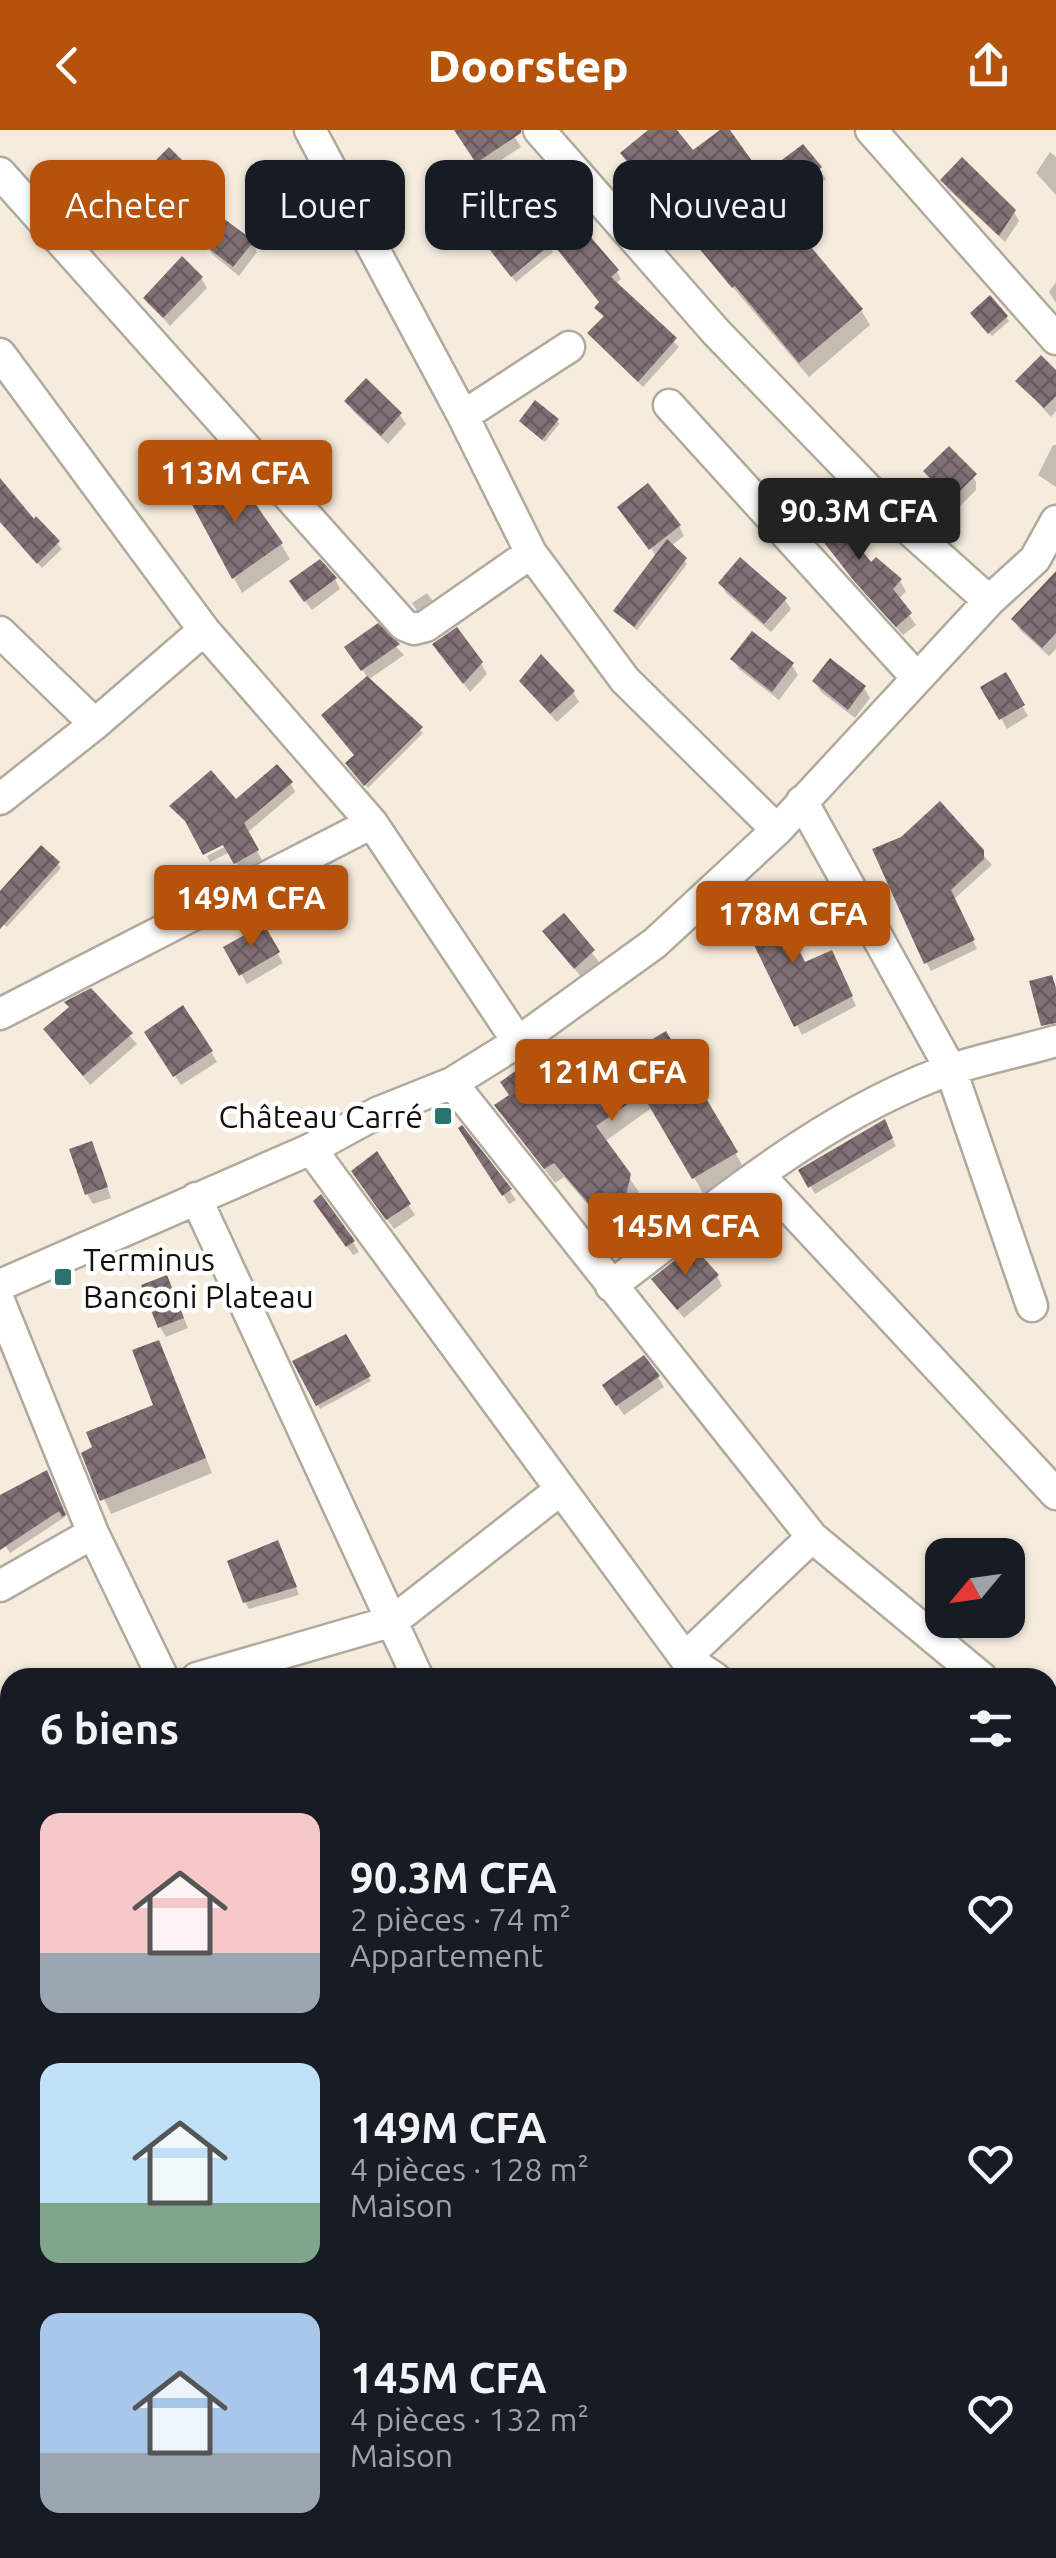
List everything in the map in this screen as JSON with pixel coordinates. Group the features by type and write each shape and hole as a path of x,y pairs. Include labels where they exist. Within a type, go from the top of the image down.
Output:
{"street":[{"path":"310,130 463,416 531,553 626,680 777,830"},
{"path":"539,130 716,332 892,514 989,601"},
{"path":"871,130 1056,340"},
{"path":"0,173 404,625 414,629 426,626 531,553"},
{"path":"463,416 568,347"},
{"path":"0,354 204,630 372,823 518,1042"},
{"path":"669,404 917,678"},
{"path":"0,1285 312,1149 377,1114 452,1083 518,1042 655,942 777,830 989,601 1045,565 1056,521"},
{"path":"0,799 204,630"},
{"path":"0,632 95,724"},
{"path":"802,801 951,1070 1032,1306"},
{"path":"0,1014 372,823"},
{"path":"611,1286 758,1174 865,1109 951,1070 1056,1042"},
{"path":"452,1083 812,1537 970,1668"},
{"path":"312,1149 685,1658 700,1668"},
{"path":"758,1174 1056,1494"},
{"path":"196,1198 414,1668"},
{"path":"0,1303 94,1533 158,1668"},
{"path":"231,1668 394,1621 560,1490"},
{"path":"0,1586 94,1533"},
{"path":"685,1658 812,1537"}],"building":[{"path":"454,130 521,130 480,160 474,160"},
{"path":"648,130 677,130 693,150 720,130 730,130 751,160 626,160 620,153"},
{"path":"803,144 816,160 782,160"},
{"path":"169,147 182,160 156,160"},
{"path":"962,157 1016,210 999,236 940,180"},
{"path":"225,219 245,234 247,250 233,267 211,250 225,250"},
{"path":"593,240 619,270 611,277 677,338 638,382 587,333 604,316 594,308 599,302 558,250 593,250"},
{"path":"490,250 544,250 511,277"},
{"path":"700,250 814,250 863,309 799,363 735,286 732,288"},
{"path":"182,256 203,277 163,318 143,298"},
{"path":"990,295 1008,316 988,334 970,313"},
{"path":"1041,355 1056,370 1056,396 1044,408 1015,381"},
{"path":"366,378 402,413 381,436 344,401"},
{"path":"535,400 559,419 542,440 519,421"},
{"path":"949,446 977,474 951,500 923,471"},
{"path":"232,471 283,543 232,579 190,501"},
{"path":"0,478 34,519 36,516 60,541 37,564 0,522"},
{"path":"648,483 681,525 649,550 617,507"},
{"path":"820,498 871,562 876,557 902,579 893,589 912,613 896,627 801,513"},
{"path":"667,539 687,558 634,627 613,611"},
{"path":"740,557 787,598 764,624 718,583"},
{"path":"320,559 337,578 304,602 289,581"},
{"path":"1056,571 1056,633 1042,648 1011,619"},
{"path":"378,623 400,644 361,671 344,647"},
{"path":"457,627 483,662 463,684 432,644"},
{"path":"752,631 794,663 772,692 730,659"},
{"path":"541,654 575,691 550,714 519,681"},
{"path":"830,658 866,686 848,710 812,681"},
{"path":"1006,672 1025,705 999,720 980,687"},
{"path":"367,676 423,727 364,786 345,763 354,755 321,715"},
{"path":"277,764 293,782 244,823 259,850 234,864 223,845 203,855 185,821 169,806 211,770 236,799"},
{"path":"940,801 984,850 984,859 951,890 975,940 924,964 872,849 901,837"},
{"path":"41,845 60,862 0,929 0,891"},
{"path":"743,887 786,937 791,934 805,962 832,950 853,996 794,1027 731,898"},
{"path":"564,913 595,950 574,969 542,931"},
{"path":"264,924 280,952 239,976 223,947"},
{"path":"1052,975 1056,1023 1041,1026 1029,981"},
{"path":"91,988 133,1033 83,1076 43,1029 69,1007 64,1002"},
{"path":"183,1005 213,1051 173,1077 144,1032"},
{"path":"666,1031 738,1152 692,1179 642,1094 596,1126 631,1174 623,1208 652,1200 668,1218 628,1250 554,1163 544,1169 494,1105 509,1095 500,1082 561,1039 589,1077"},
{"path":"885,1119 893,1138 808,1188 798,1170"},
{"path":"462,1125 512,1189 502,1196 458,1128"},
{"path":"92,1141 108,1187 85,1195 69,1149"},
{"path":"377,1151 411,1204 386,1220 351,1171"},
{"path":"321,1194 355,1241 346,1247 313,1201"},
{"path":"693,1246 719,1275 677,1310 651,1279"},
{"path":"167,1275 184,1318 158,1328 141,1285"},
{"path":"346,1334 371,1376 316,1406 292,1361"},
{"path":"159,1340 206,1458 100,1501 81,1453 92,1447 86,1432 153,1405 132,1350"},
{"path":"644,1355 660,1376 616,1406 602,1385"},
{"path":"47,1470 66,1515 62,1517 59,1511 0,1550 0,1495"},
{"path":"278,1540 297,1587 243,1603 227,1561"}],"place":[{"name":"Château Carré","path":"443,1116"},
{"name":"Terminus Banconi Plateau","path":"63,1277"}]}
